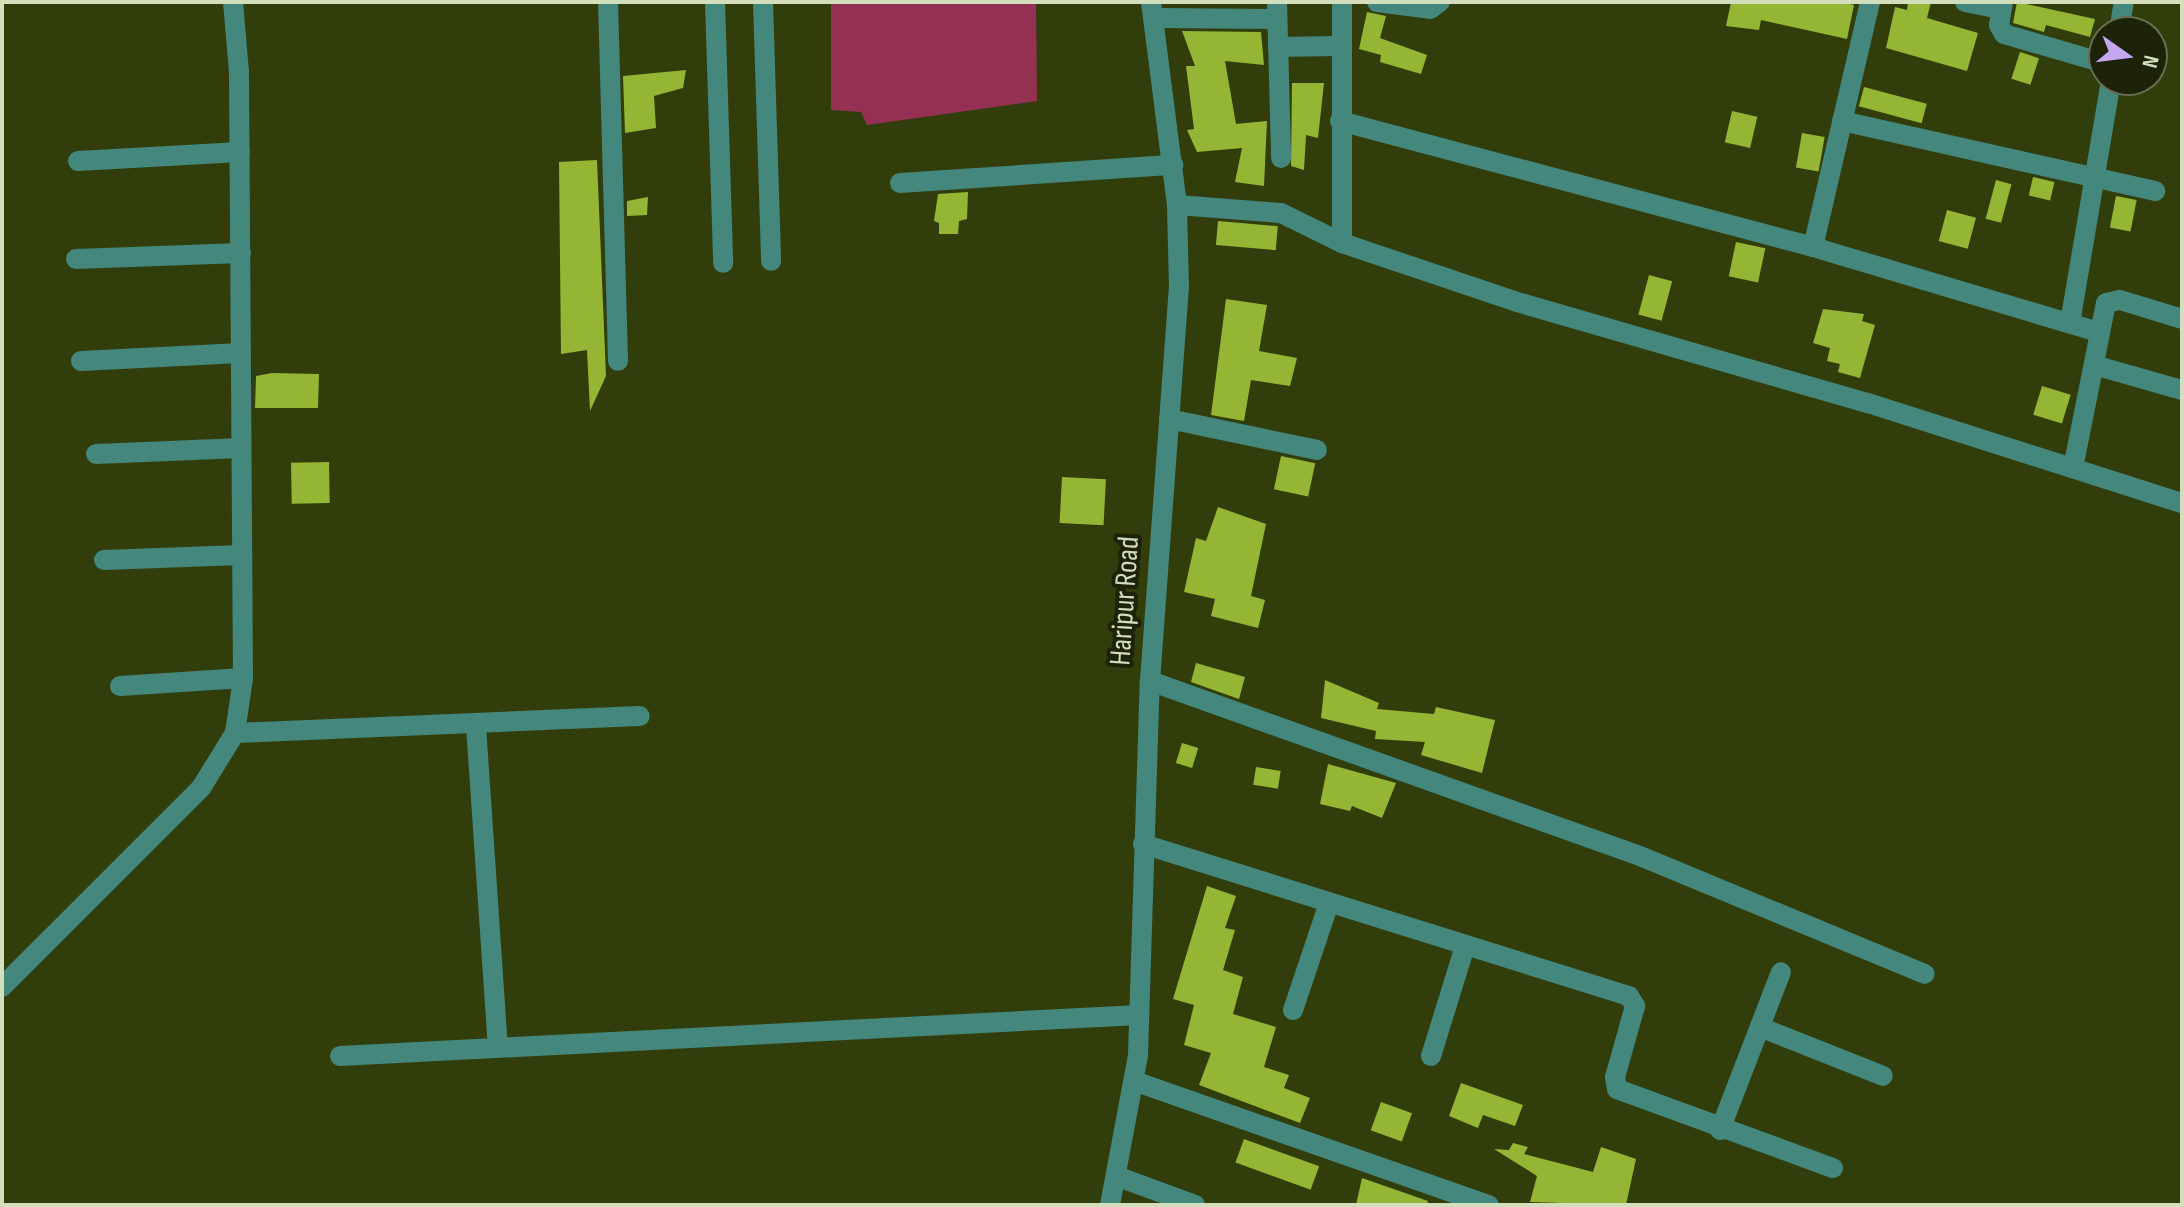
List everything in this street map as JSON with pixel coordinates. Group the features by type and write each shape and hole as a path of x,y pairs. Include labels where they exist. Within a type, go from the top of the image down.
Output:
{"street":[{"path":"2,987 201,788 235,733 243,678 240,152 233,2"},
{"path":"608,2 618,361"},
{"path":"715,2 723,263"},
{"path":"763,2 771,261"},
{"path":"1342,2 1338,46 1342,243"},
{"path":"1377,2 1430,9 1440,2"},
{"path":"1813,247 1870,2"},
{"path":"1965,2 2002,5 2004,34 2088,58"},
{"path":"1154,10 1277,10 1281,158"},
{"name":"Haripur Road","path":"1110,1205 1134,1081 1139,1015 1150,681 1179,288 1177,205 1154,10"},
{"path":"1278,47 1338,46"},
{"path":"2070,323 2108,96"},
{"path":"1340,121 1813,247 2099,332"},
{"path":"1842,121 2155,191"},
{"path":"78,161 240,152"},
{"path":"900,183 1173,165"},
{"path":"1177,205 1281,213 1342,243 1517,302 1868,403 2182,503"},
{"path":"76,259 241,253"},
{"path":"2073,468 2103,308 2113,300 2182,319"},
{"path":"81,361 241,353"},
{"path":"2094,365 2182,390"},
{"path":"1169,419 1317,450"},
{"path":"96,454 241,448"},
{"path":"104,560 241,555"},
{"path":"120,686 243,678"},
{"path":"1150,681 1640,856 1925,974"},
{"path":"235,733 476,726 640,716"},
{"path":"476,726 498,1046"},
{"path":"1143,844 1633,999 1615,1077 1617,1089 1720,1130 1833,1168"},
{"path":"1293,1010 1329,903"},
{"path":"1431,1056 1465,946"},
{"path":"1720,1130 1781,972"},
{"path":"340,1056 1139,1015"},
{"path":"1760,1027 1883,1076"},
{"path":"1134,1081 1489,1205"},
{"path":"1116,1176 1195,1205"}],"shaded area":[{"path":"831,2 1036,2 1037,101 867,125 861,112 831,110"}],"building":[{"path":"1731,2 1842,2 1854,5 1847,39 1761,20 1759,30 1726,26"},
{"path":"1908,2 1931,2 1927,18 1978,33 1967,71 1886,48 1895,7 1907,10"},
{"path":"2017,2 2088,17 2088,36 2046,25 2044,32 2013,23"},
{"path":"1367,12 1386,16 1380,38 1427,55 1421,74 1380,62 1381,55 1359,49"},
{"path":"1182,31 1261,32 1264,65 1225,61 1236,124 1267,121 1264,186 1235,182 1242,148 1197,152 1187,130 1194,129 1186,66 1195,66"},
{"path":"2020,52 2039,58 2030,85 2011,79"},
{"path":"686,70 683,88 654,96 656,128 625,133 623,76"},
{"path":"1292,83 1324,83 1318,138 1306,135 1304,170 1291,166"},
{"path":"1864,87 1927,104 1922,123 1859,106"},
{"path":"1732,111 1757,117 1750,148 1725,142"},
{"path":"1802,133 1825,137 1819,171 1796,167"},
{"path":"597,160 606,376 590,411 587,350 561,354 559,162"},
{"path":"2033,177 2054,182 2050,200 2029,196"},
{"path":"1996,180 2011,184 2001,223 1986,219"},
{"path":"968,192 967,219 959,221 958,234 939,234 939,223 934,221 938,194"},
{"path":"2116,196 2137,200 2131,231 2110,227"},
{"path":"648,197 647,215 627,216 627,201"},
{"path":"1947,210 1976,218 1968,249 1939,241"},
{"path":"1218,221 1278,226 1276,250 1216,245"},
{"path":"1736,242 1765,248 1758,282 1729,276"},
{"path":"1649,275 1672,281 1662,321 1638,315"},
{"path":"1226,299 1267,305 1259,351 1297,358 1290,386 1251,380 1244,421 1211,415"},
{"path":"1823,309 1864,314 1862,321 1875,325 1860,378 1838,372 1840,364 1827,361 1830,348 1813,343"},
{"path":"272,373 319,374 318,408 255,408 256,376"},
{"path":"2042,386 2071,395 2062,423 2033,415"},
{"path":"1281,456 1315,463 1308,497 1274,489"},
{"path":"329,462 330,503 292,504 291,463"},
{"path":"1062,477 1106,479 1104,525 1060,523"},
{"path":"1218,507 1266,524 1251,596 1265,600 1258,628 1211,616 1215,599 1184,592 1196,538 1206,541"},
{"path":"1196,663 1245,677 1239,699 1191,682"},
{"path":"1325,680 1379,703 1377,709 1434,714 1436,707 1495,720 1482,773 1421,755 1425,742 1375,739 1376,731 1321,718"},
{"path":"1182,743 1198,748 1192,768 1176,763"},
{"path":"1328,764 1396,783 1382,818 1352,806 1350,811 1320,804"},
{"path":"1256,767 1281,771 1278,789 1253,785"},
{"path":"1207,886 1236,896 1225,928 1235,930 1223,970 1243,977 1233,1014 1276,1027 1264,1067 1289,1075 1284,1088 1310,1098 1300,1123 1199,1085 1211,1053 1184,1045 1194,1005 1173,999"},
{"path":"1461,1083 1523,1105 1515,1126 1483,1115 1478,1128 1449,1116"},
{"path":"1381,1102 1412,1113 1402,1141 1371,1130"},
{"path":"1244,1139 1319,1166 1311,1190 1235,1162"},
{"path":"1513,1143 1528,1147 1524,1154 1593,1172 1601,1147 1636,1159 1626,1205 1530,1202 1537,1176 1494,1149 1509,1150"},
{"path":"1362,1178 1428,1201 1427,1205 1356,1205"}]}
